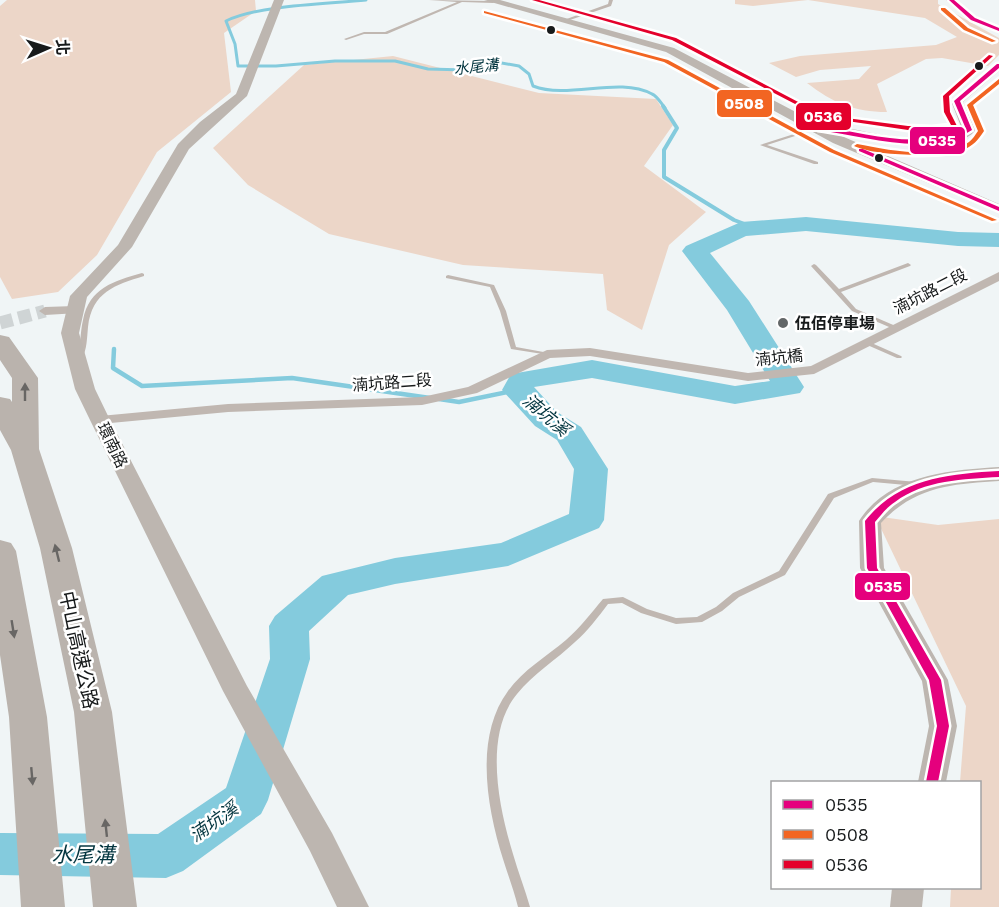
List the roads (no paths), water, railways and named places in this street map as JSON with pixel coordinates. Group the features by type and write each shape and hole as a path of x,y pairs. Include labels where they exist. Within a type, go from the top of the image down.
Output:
{"highway":[{"path":"0,342 25,378 25,450"},
{"name":"中山高速公路","path":"0,405 25,450 56,548 93,712 115,907"},
{"path":"0,551 28,717 43,907"}],"street":[{"name":"環南路","path":"279,0 241,96 205,125 183,147 124,247 79,296 70,333 85,389 100,420 236,691 321,842 352,907"},
{"path":"951,0 974,19 999,30"},
{"path":"491,1 670,50 838,140 999,209"},
{"path":"818,128 907,140 932,141 958,138 969,129 957,100 996,71"},
{"name":"湳坑路二段","path":"814,370 999,276"},
{"path":"45,311 75,310"},
{"name":"湳坑路二段","path":"100,420 228,408 422,401 472,390 547,354 590,352 748,377"},
{"name":"湳坑橋","path":"748,377 814,370"},
{"path":"932,781 943,726 935,680 872,568 870,521 893,499 927,484 962,476 999,474"},
{"path":"906,907 908,889"}],"lane":[{"path":"431,0 491,1"},
{"path":"563,21 610,5 611,0"},
{"path":"346,39 364,33 386,33 460,2"},
{"path":"737,106 723,95 747,90"},
{"path":"816,163 762,145 818,128"},
{"path":"837,292 908,265"},
{"path":"814,266 854,310 896,328"},
{"path":"78,362 86,344 86,319 93,301 109,285 142,275"},
{"path":"448,277 492,286 503,311 513,348 547,354"},
{"path":"867,343 899,357"},
{"path":"524,907 507,852 495,801 492,748 496,718 510,695 527,677 568,644 606,601 623,600 644,611 676,621 699,620 719,609 736,595 782,573 831,496 872,480 927,484"}],"waterway":[{"name":"水尾溝","path":"366,0 274,8 226,21 235,44 238,66 276,66 335,61 395,61 428,69 466,70 496,62 519,66 529,74 533,86 547,90 609,87 639,89 654,95 665,108"},
{"name":"水尾溝","path":"663,106 677,128 664,150 664,177 734,220 755,228"},
{"name":"湳坑溪","path":"0,854 166,856 245,800 290,659 289,626 335,585 395,571 508,554 586,520 591,469 570,434 546,419 517,390 522,380 592,369 735,395 789,387 739,307 695,251 741,229 806,224 958,239 999,240"},
{"path":"114,349 113,368 142,386 292,378 430,398"},
{"path":"439,399 459,402 517,390"}],"tunnel":[{"path":"0,323 45,311"}],"place":[{"name":"伍佰停車場","path":"783,323"}]}
